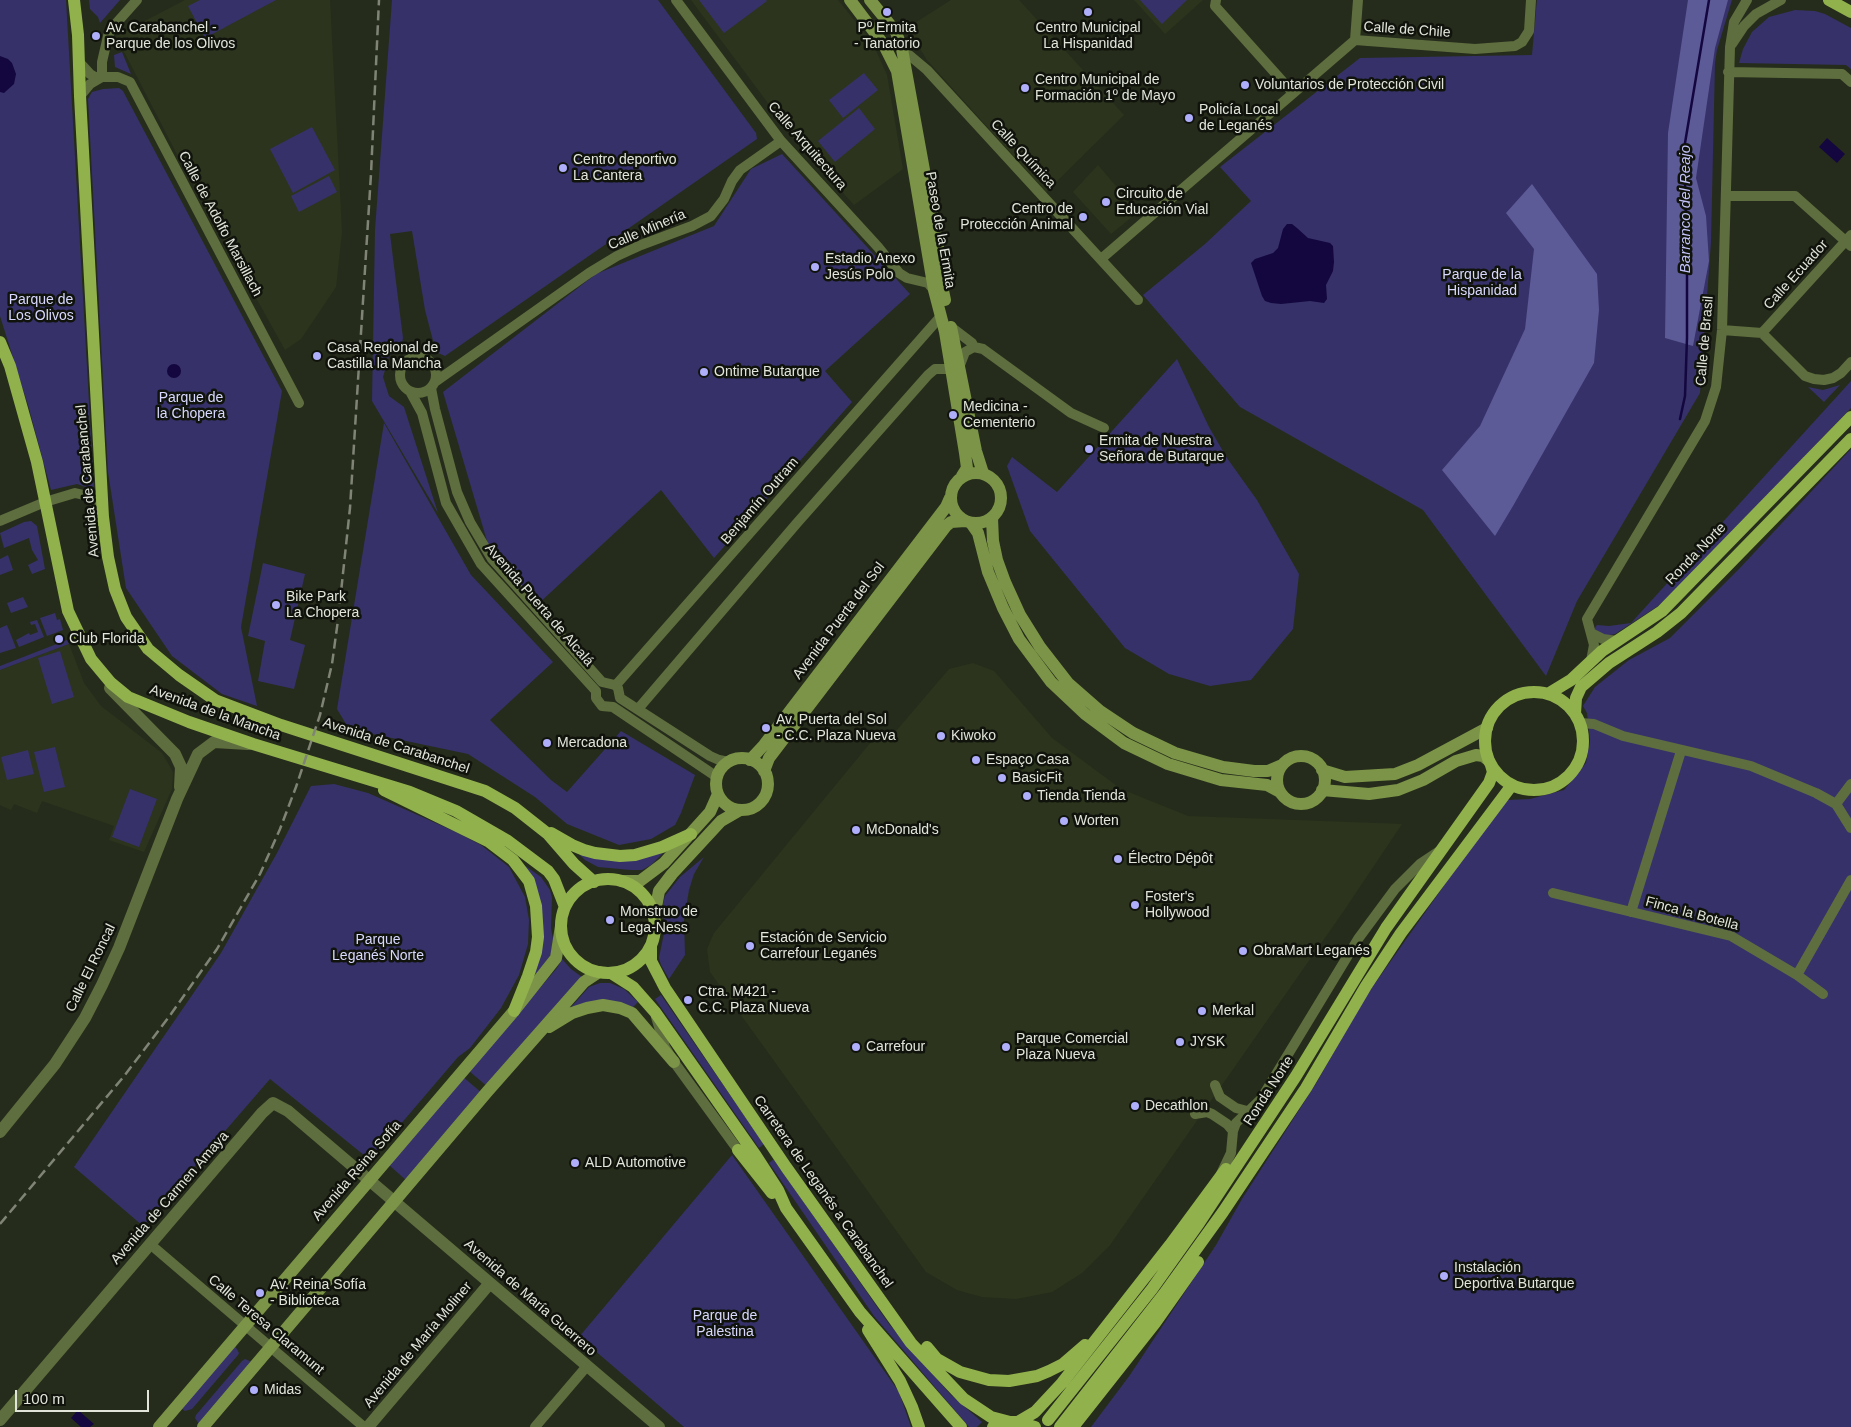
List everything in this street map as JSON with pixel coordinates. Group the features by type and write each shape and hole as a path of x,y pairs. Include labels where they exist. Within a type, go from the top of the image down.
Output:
{"main road":[{"name":"Avenida de Carabanchel","path":"74,0 78,36 104,522 108,557 115,589 126,617 148,649 179,675 214,700 281,726 485,791 515,808 548,834 574,864 594,882"},
{"name":"Paseo de la Ermita","path":"850,0 884,45 897,71 934,290 941,316 955,341 955,367 967,468 962,476"},
{"name":"Paseo de la Ermita","path":"870,0 896,32 902,49 942,269 942,286 955,367 976,451 984,473"},
{"path":"1829,0 1851,12"},
{"name":"Avenida de la Mancha","path":"0,342 10,366 36,462 68,611 91,659 112,683 128,697 190,722 252,744 441,803 491,829 525,852 548,871 554,879 565,907"},
{"name":"Ronda Norte","path":"1548,694 1571,680 1602,650 1662,611 1851,417"},
{"path":"1322,790 1369,794 1398,790 1423,780 1456,761 1476,754 1483,756 1504,780 1512,785 1532,790 1556,785 1568,776 1577,765 1582,751 1583,737 1577,719 1576,698 1581,687 1609,663 1657,632 1681,613 1851,438"},
{"path":"1322,770 1324,784 1322,790 1314,800 1301,804 1290,801 1280,792 1267,785 1221,780 1168,764 1124,743 1085,714 1051,682 1019,639 1003,608 988,572 978,533 954,511 950,498 952,490 962,476 972,472 984,473 994,479 1001,491 1000,506 992,518 993,540 1005,582 1020,615 1040,647 1068,683 1100,711 1133,733 1184,756 1223,767 1254,772 1268,772 1288,760 1304,756 1311,759 1322,770 1345,777 1395,774 1418,765 1487,728 1496,711 1510,698 1529,692 1548,694 1566,704 1577,719"},
{"name":"Avenida Puerta del Sol","path":"750,760 764,745 946,507 950,498"},
{"path":"968,522 978,523 992,518"},
{"name":"Avenida Puerta del Sol","path":"764,771 769,758 942,530 951,522 968,522"},
{"name":"Ronda Norte","path":"1048,1420 1152,1289 1199,1223 1296,1076 1386,928 1489,783 1493,772 1485,745 1487,728"},
{"path":"203,1427 394,1201 584,982 605,973 630,968 642,958 654,937 654,917 659,891 672,874 721,821 740,810 754,808 764,798 768,784 764,771 760,766 743,758 729,762 720,771 716,786 718,794 726,805 740,810"},
{"path":"1280,792 1277,778 1282,765"},
{"path":"362,778 480,836 503,851 522,870 529,881 535,900 538,937 528,976 514,1011"},
{"name":"Ronda Norte","path":"1060,1427 1164,1294 1223,1212 1306,1088 1366,986 1391,948 1512,785"},
{"path":"718,794 710,812 664,864 640,881 603,880 594,882 577,892 565,907 561,926 564,944 582,966 605,973 633,987 654,1012 756,1156 778,1190 786,1208"},
{"path":"534,823 572,845 606,855 635,854 662,847 691,834"},
{"path":"622,881 631,885 646,898 654,917"},
{"name":"Avenida Reina Sofía","path":"162,1426 514,1011 556,958 561,926"},
{"name":"Carretera de Leganés a Carabanchel","path":"650,946 651,961 664,988 786,1167 911,1343 964,1400 991,1417 1035,1427"},
{"path":"993,1427 1014,1422 1035,1412 1045,1404 1146,1276 1219,1179 1318,1028 1344,996"},
{"path":"537,1035 572,1013 603,1005 620,1008 632,1013 674,1062"},
{"path":"738,1150 773,1195 786,1208 860,1312 961,1427"},
{"name":"Ronda Norte","path":"1073,1427 1181,1288 1218,1230 1223,1212"},
{"path":"881,1301 937,1358 960,1372 976,1377 1009,1381 1037,1376 1049,1371 1079,1351 1098,1332 1134,1286 1146,1276"},
{"path":"860,1312 866,1328 900,1381 919,1427"},
{"path":"1082,1427 1130,1356"}],"street":[{"path":"102,78 102,62 108,36 112,28 137,0"},
{"name":"Calle Arquitectura","path":"676,0 781,141 878,246 900,273 907,278 928,283 934,290"},
{"path":"1216,0 1215,6 1293,93"},
{"path":"1355,40 1358,0"},
{"name":"Calle de Chile","path":"1101,259 1355,40 1475,49 1515,46 1522,42 1529,30 1530,0"},
{"name":"Calle de Brasil","path":"1591,661 1594,645 1587,618 1705,421 1716,387 1722,330 1730,47 1734,22 1747,0"},
{"name":"Calle de Brasil","path":"1730,47 1744,26 1756,14 1781,0"},
{"name":"Calle Química","path":"902,49 927,70 1138,300"},
{"path":"79,62 90,74 102,78"},
{"path":"908,80 912,72 917,68 927,70"},
{"path":"1728,72 1842,74 1851,82"},
{"name":"Calle de Adolfo Marsillach","path":"102,78 118,77 130,82 299,404"},
{"path":"80,96 90,84 102,78"},
{"name":"Calle Minería","path":"433,385 589,273 617,256 692,226 711,216 724,200 732,181 740,170 781,141"},
{"path":"1726,196 1795,196 1849,241"},
{"name":"Calle Ecuador","path":"1762,333 1849,241"},
{"name":"Benjamín Outram","path":"611,685 941,316"},
{"path":"925,334 948,330 972,343 974,347 983,350 1077,417 1104,428"},
{"path":"1722,330 1762,333 1806,376 1814,379 1824,380 1833,378 1841,373 1851,362"},
{"path":"638,709 797,523 928,375 935,368 955,367 965,352 974,347"},
{"path":"415,357 424,358 434,368 433,385 422,393 411,393 400,382 400,371 406,362 415,357"},
{"name":"Calle Minería","path":"434,368 460,364"},
{"name":"Avenida Puerta de Alcalá","path":"433,385 435,410 457,492 470,522 492,558 611,685 620,692 620,698"},
{"name":"Avenida Puerta de Alcalá","path":"411,393 422,413 446,504 481,564 596,692 596,698 602,706 613,707 717,777"},
{"path":"0,521 45,502 75,493 88,496 98,506 104,522"},
{"path":"1591,633 1603,639 1617,641"},
{"name":"Calle El Roncal","path":"91,659 107,686 174,754 181,767 182,779 177,800"},
{"path":"596,692 600,686 611,685"},
{"path":"613,707 619,702 620,698 710,756 729,762"},
{"path":"1577,719 1622,736 1751,766 1816,793 1836,804 1851,828"},
{"name":"Calle El Roncal","path":"0,1132 55,1064 85,1018 113,964 177,800 198,754 214,742 252,744"},
{"name":"Finca la Botella","path":"1631,912 1681,751"},
{"path":"1836,804 1851,784"},
{"path":"1219,1179 1231,1153 1233,1131 1239,1118 1252,1109 1261,1099 1358,939 1395,889 1420,864 1443,848"},
{"path":"1797,975 1851,880"},
{"name":"Finca la Botella","path":"1553,893 1731,936 1797,975 1823,994"},
{"path":"654,1012 665,1047 674,1062 738,1150"},
{"path":"1215,1085 1220,1097 1236,1108 1247,1112"},
{"name":"Avenida de Carmen Amaya","path":"0,1420 262,1112 273,1103 288,1111 382,1191"},
{"path":"1195,1114 1206,1112 1212,1114 1233,1131"},
{"name":"Avenida de María Guerrero","path":"382,1191 659,1427"},
{"name":"Calle Teresa Claramunt","path":"150,1244 366,1427"},
{"name":"Avenida de María Moliner","path":"366,1427 490,1283"},
{"path":"535,1427 587,1366"}],"shaded area":[{"path":"185,0 330,0 342,232 336,287 301,339 285,350 184,168 116,36"},
{"path":"691,0 838,0 872,42 887,75 903,169 854,205 794,138"},
{"name":"Centro Municipal de Formación 1º de Mayo","path":"951,0 1019,0 1124,115 1046,192 927,60 907,28"},
{"path":"1134,0 1203,0 1165,34"},
{"path":"1688,0 1728,0 1715,48 1696,178 1706,216 1709,261 1693,346 1665,338 1668,133"},
{"path":"0,56 12,63 16,74 14,84 4,93 0,92"},
{"path":"1827,138 1845,154 1837,163 1819,147"},
{"name":"Circuito de Educación Vial","path":"1098,165 1138,212 1111,234 1073,192"},
{"path":"1532,184 1597,274 1599,310 1594,363 1495,536 1442,470 1480,426 1525,329 1534,249 1506,213"},
{"path":"1287,224 1292,224 1308,238 1330,243 1333,246 1333,271 1326,285 1327,299 1324,303 1310,301 1281,304 1271,303 1265,301 1262,296 1251,263 1255,259 1273,253 1278,248 1283,229"},
{"path":"171,364 177,364 181,371 177,378 171,378 167,374 167,368"},
{"path":"69,644 84,683 101,706 162,753 173,772 172,789 144,852 109,840 114,826 42,801 37,813 14,804 11,810 0,805 0,670"},
{"name":"Parque Comercial Plaza Nueva","path":"973,663 994,671 1052,738 1121,789 1188,816 1402,824 1343,912 1110,1245 1082,1273 1052,1292 1016,1299 982,1297 957,1290 926,1272 710,972 707,949 714,933 871,742 891,737 949,669"},
{"path":"78,1410 94,1424 90,1427 81,1427 71,1418"}],"green space":[{"name":"Parque de Los Olivos","path":"0,0 66,0 94,490 77,484 51,490 28,405 0,316"},
{"path":"89,0 120,0 100,23 98,17 90,9"},
{"path":"200,0 276,0 205,38 188,6"},
{"name":"Centro deportivo La Cantera","path":"392,0 658,0 756,133 757,139 445,356 436,352 425,310 412,231 390,234 403,338 402,343 389,356 383,377 389,396 404,407 438,513 372,401 375,230"},
{"path":"699,0 766,0 767,1 724,33"},
{"path":"1140,0 1187,0 1162,24"},
{"name":"Parque de la Hispanidad","path":"1537,0 1732,0 1715,63 1711,242 1700,393 1577,601 1546,676 1423,510 1240,407 1143,295 1205,244 1251,201 1220,167 1360,58 1532,55"},
{"path":"1795,10 1815,11 1825,14 1851,28 1851,69 1846,65 1739,63 1743,49 1752,32 1769,17"},
{"path":"122,52 131,74 115,67 114,55"},
{"path":"864,73 878,90 843,118 829,100"},
{"name":"Parque de la Chopera","path":"119,88 123,91 282,391 241,627 257,706 222,694 172,656 126,588 108,472 88,99 92,92"},
{"path":"859,108 875,129 835,162 818,141"},
{"path":"312,127 335,170 293,193 270,149"},
{"path":"782,154 910,294 825,371 852,402 714,558 661,490 537,605 490,551 443,392 596,274 714,226 751,169"},
{"path":"329,176 337,192 299,212 291,196"},
{"path":"1177,359 1209,427 1227,458 1257,500 1299,574 1293,629 1251,680 1210,686 1169,674 1125,648 1030,531 1007,466 1012,457 1057,492"},
{"path":"1851,381 1851,408 1675,591 1658,606 1615,634 1605,636 1594,629 1597,625 1609,626 1631,623"},
{"path":"1840,385 1824,402 1808,387 1823,390"},
{"path":"384,423 471,575 553,662 490,720 551,780 567,792 621,731 695,775 675,825 651,839 619,845 567,824 535,797 468,754 349,729 337,709"},
{"path":"1851,449 1851,1427 1091,1427 1130,1375 1216,1245 1242,1199 1317,1082 1364,999 1507,800 1530,799 1564,790 1586,763 1590,741 1587,713 1583,706 1595,687 1629,660 1670,638 1740,568"},
{"path":"31,521 37,526 45,569 32,574 28,565 38,560 32,550 29,538 4,548 0,533 24,522"},
{"path":"8,555 13,570 0,575 0,559"},
{"name":"Bike Park La Chopera","path":"263,563 305,574 290,640 305,645 294,689 258,681 265,641 248,636"},
{"path":"23,597 28,607 11,613 7,603"},
{"path":"55,613 57,620 60,619 63,630 47,636 40,618"},
{"path":"37,620 44,637 19,647 16,640 29,633 30,635 38,632 35,624 31,625 30,622"},
{"path":"7,625 16,648 0,653 0,628"},
{"path":"67,640 69,644 0,670 0,666"},
{"path":"60,651 74,697 52,704 38,658"},
{"path":"55,747 65,787 44,792 34,752"},
{"path":"28,750 34,774 7,780 1,757"},
{"name":"Parque Leganés Norte","path":"334,784 368,793 456,832 481,845 509,867 525,897 529,920 528,944 519,975 501,1008 470,1048 458,1057 370,1160 270,1079 143,1226 74,1167 221,953 277,853 311,786"},
{"path":"130,789 157,799 139,847 112,837"},
{"path":"667,849 651,865 642,870 598,867 585,860 576,851"},
{"path":"704,857 694,874 689,890 684,920 685,955 669,979 659,958 665,928 663,904 665,896 680,877"},
{"path":"524,865 541,877 550,890 552,898 551,928 553,939 551,955 536,975 534,974 538,961"},
{"path":"562,959 582,977 488,1087 469,1071 557,968"},
{"path":"600,983 610,983 624,989 638,1002 632,1008 574,1008 572,1006 589,987"},
{"path":"661,995 764,1144 759,1148 655,999"},
{"path":"463,1077 482,1093 407,1181 389,1165"},
{"name":"Parque de Palestina","path":"732,1155 899,1392 911,1427 684,1427 579,1337"},
{"path":"774,1159 889,1324 950,1394 982,1422 977,1427 969,1427 874,1316 769,1163"},
{"path":"235,1346 239,1353 238,1355 192,1409 185,1411 181,1408"},
{"path":"245,1359 252,1362 199,1424 195,1418 196,1415"}],"waterway":[{"name":"Barranco del Reajo","path":"1680,419 1685,396 1687,338 1684,149 1709,0"}],"railway":[{"path":"0,1224 125,1075 217,949 260,874 280,829 320,715 332,664 350,508 371,174 379,0"}],"place":[{"name":"Pº Ermita - Tanatorio","path":"887,12"},
{"name":"Centro Municipal La Hispanidad","path":"1088,12"},
{"name":"Av. Carabanchel - Parque de los Olivos","path":"96,36"},
{"name":"Voluntarios de Protección Civil","path":"1245,85"},
{"name":"Centro Municipal de Formación 1º de Mayo","path":"1025,88"},
{"name":"Policía Local de Leganés","path":"1189,118"},
{"name":"Centro deportivo La Cantera","path":"563,168"},
{"name":"Circuito de Educación Vial","path":"1106,202"},
{"name":"Centro de Protección Animal","path":"1083,217"},
{"name":"Estadio Anexo Jesús Polo","path":"815,267"},
{"name":"Casa Regional de Castilla la Mancha","path":"317,356"},
{"name":"Ontime Butarque","path":"704,372"},
{"name":"Medicina - Cementerio","path":"953,415"},
{"name":"Ermita de Nuestra Señora de Butarque","path":"1089,449"},
{"name":"Bike Park La Chopera","path":"276,605"},
{"name":"Club Florida","path":"59,639"},
{"name":"Av. Puerta del Sol - C.C. Plaza Nueva","path":"766,728"},
{"name":"Kiwoko","path":"941,736"},
{"name":"Mercadona","path":"547,743"},
{"name":"Espaço Casa","path":"976,760"},
{"name":"BasicFit","path":"1002,778"},
{"name":"Tienda Tienda","path":"1027,796"},
{"name":"Worten","path":"1064,821"},
{"name":"McDonald's","path":"856,830"},
{"name":"Électro Dépôt","path":"1118,859"},
{"name":"Foster's Hollywood","path":"1135,905"},
{"name":"Monstruo de Lega-Ness","path":"610,920"},
{"name":"Estación de Servicio Carrefour Leganés","path":"750,946"},
{"name":"ObraMart Leganés","path":"1243,951"},
{"name":"Ctra. M421 - C.C. Plaza Nueva","path":"688,1000"},
{"name":"Merkal","path":"1202,1011"},
{"name":"JYSK","path":"1180,1042"},
{"name":"Carrefour","path":"856,1047"},
{"name":"Parque Comercial Plaza Nueva","path":"1006,1047"},
{"name":"Decathlon","path":"1135,1106"},
{"name":"ALD Automotive","path":"575,1163"},
{"name":"Instalación Deportiva Butarque","path":"1444,1276"},
{"name":"Av. Reina Sofía - Biblioteca","path":"260,1293"},
{"name":"Midas","path":"254,1390"}]}
